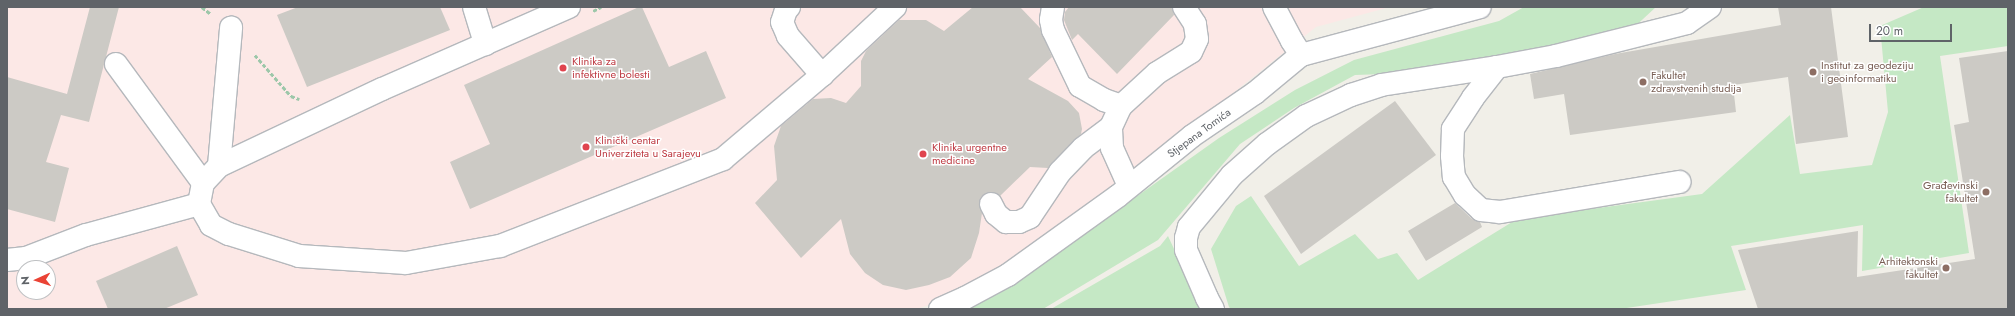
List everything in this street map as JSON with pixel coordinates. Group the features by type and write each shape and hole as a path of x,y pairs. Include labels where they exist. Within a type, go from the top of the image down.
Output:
{"street":[{"path":"474,7 485,44"},
{"path":"569,7 376,92 219,166 203,182 199,204 211,225 229,234 299,256 406,263 500,246 723,159 822,75 895,7"},
{"path":"789,7 786,10 782,22 788,36 822,75"},
{"path":"1053,7 1051,20 1053,30 1080,86 1104,100 1121,106"},
{"path":"991,204 996,214 1006,222 1019,222 1030,217 1060,172 1083,148 1111,126 1121,106 1157,73 1191,52 1197,39 1195,24 1184,7"},
{"path":"1274,7 1301,55"},
{"name":"Stjepana Tomića","path":"940,309 965,298 1008,275 1129,186 1192,136 1255,93 1301,55 1480,7"},
{"path":"1213,309 1206,298 1186,250 1186,238 1189,227 1232,175 1266,144 1306,116 1350,95 1381,85 1497,67 1556,56 1658,32 1687,23 1710,7"},
{"path":"219,166 231,28"},
{"path":"116,64 203,182"},
{"path":"1497,67 1473,98 1453,129 1452,156 1454,177 1465,195 1481,210 1500,212 1680,182"},
{"path":"1111,126 1112,148 1129,186"},
{"path":"7,260 26,258 86,235 199,204"}],"shaded area":[{"name":"Klinički centar Univerziteta u Sarajevu","path":"7,7 1390,7 1316,27 989,287 916,309 7,309"}],"green space":[{"path":"1524,7 1656,7 1629,32 1415,73 1355,75 1294,108 1240,144 1158,240 1043,309 962,309 1008,285 1219,138 1295,90 1354,60 1499,21"},
{"path":"1924,7 2008,7 2008,46 1940,56 1969,253 1862,271 1863,225 1731,246 1746,290 1620,309 1231,309 1229,307 1211,249 1236,206 1251,196 1299,266 1355,234 1378,259 1397,253 1418,280 1517,219 1702,194 1790,115 1800,174 1872,165 1888,112 1880,26"},
{"path":"1168,236 1202,309 1051,309 1160,246"}],"building":[{"path":"90,7 119,7 89,122 61,115 46,162 69,168 55,222 7,209 7,77 67,94"},
{"path":"298,7 440,7 450,30 307,87 277,15"},
{"path":"639,7 642,7 669,67 706,51 726,98 470,209 450,162 490,144 464,85"},
{"name":"Klinika urgentne medicine","path":"973,7 1020,7 1040,28 1052,57 1028,79 1068,101 1079,113 1082,129 1081,134 1048,168 1030,167 1000,196 991,192 986,193 981,197 979,204 982,213 979,233 971,258 950,277 929,285 906,290 883,285 865,273 850,254 841,219 801,258 755,203 777,180 774,146 781,126 813,99 831,98 846,103 861,86 861,61 866,51 899,20 926,20 944,31"},
{"path":"1069,7 1172,7 1174,15 1117,74 1078,34 1072,40 1064,20 1065,12"},
{"name":"Fakultet zdravstvenih studija","path":"1778,7 1831,7 1848,137 1796,144 1788,77 1733,85 1736,112 1570,135 1564,94 1534,99 1530,74 1615,54 1781,25"},
{"path":"2008,51 2008,309 1758,309 1738,250 1858,231 1857,277 1975,259 1954,125 1969,122 1959,58"},
{"path":"1395,101 1436,155 1301,254 1264,196"},
{"path":"1455,203 1472,219 1480,222 1482,227 1426,261 1408,231"},
{"path":"177,246 198,295 164,309 108,309 96,281"}],"place":[{"name":"Klinika za infektivne bolesti","path":"563,68"},
{"name":"Institut za geodeziju i geoinformatiku","path":"1813,72"},
{"name":"Fakultet zdravstvenih studija","path":"1643,82"},
{"name":"Klinički centar Univerziteta u Sarajevu","path":"586,147"},
{"name":"Klinika urgentne medicine","path":"923,154"},
{"name":"Građevinski fakultet","path":"1986,192"},
{"name":"Arhitektonski fakultet","path":"1946,268"}]}
